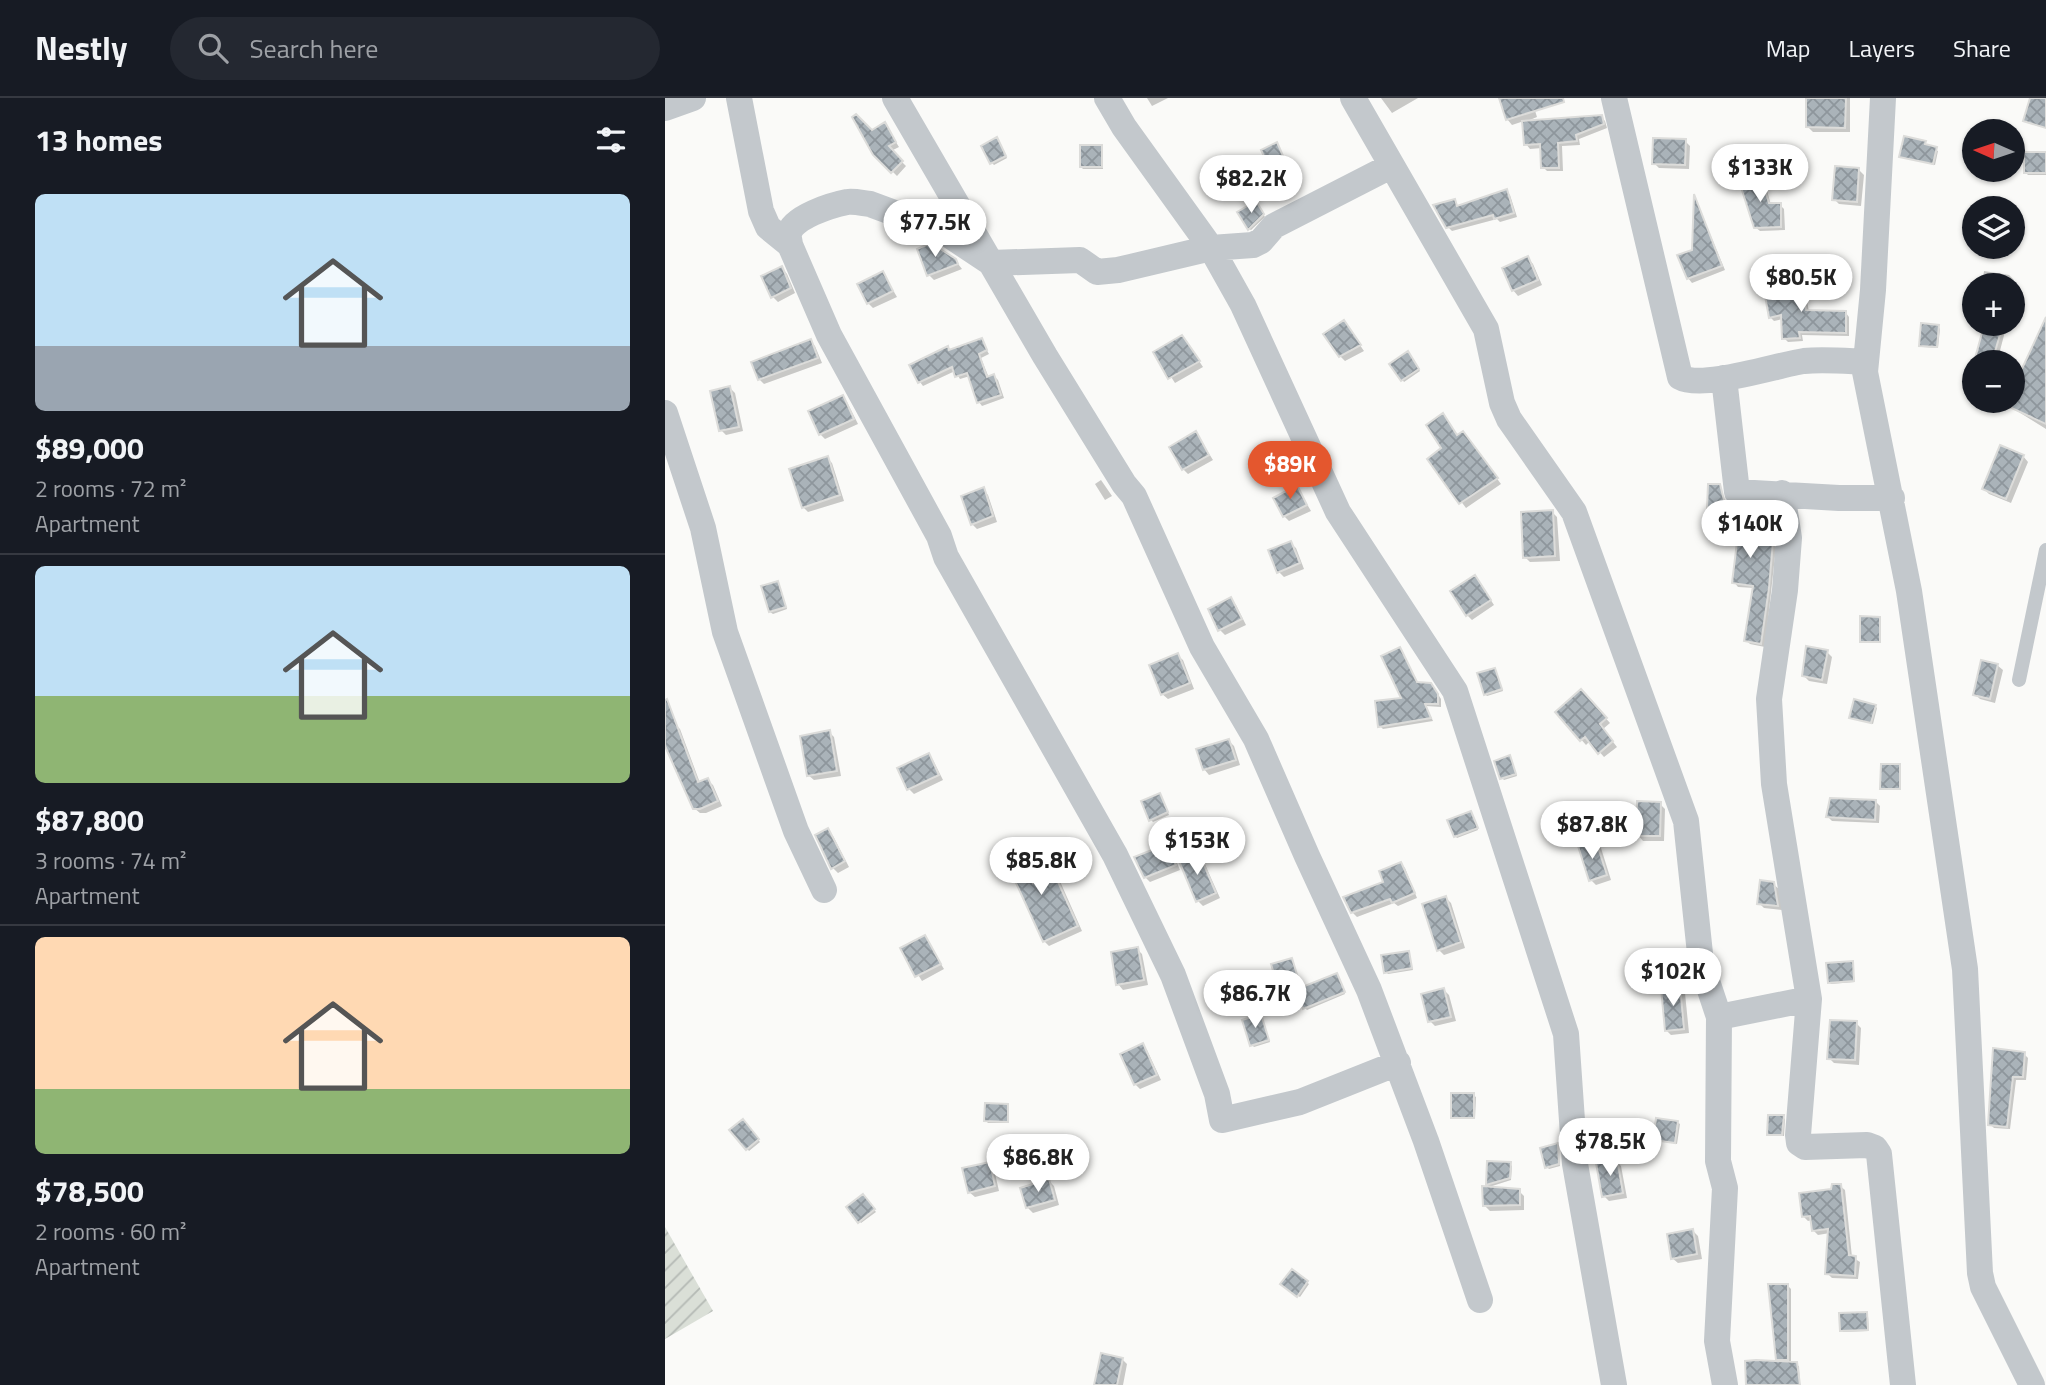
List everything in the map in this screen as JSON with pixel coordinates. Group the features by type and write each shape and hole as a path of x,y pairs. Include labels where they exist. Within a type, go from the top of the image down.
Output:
{"street":[{"path":"665,108 693,98"},
{"path":"739,98 761,211 768,227 790,245"},
{"path":"895,98 1045,356 1134,496 1202,646 1256,739 1369,990 1398,1063 1480,1300"},
{"path":"1107,98 1124,127 1211,248 1243,305 1338,512 1455,691 1566,1034 1575,1164 1614,1385"},
{"path":"1353,98 1486,329 1505,411 1574,512 1686,821 1701,963 1719,1017 1718,1161 1725,1188 1717,1341 1725,1385"},
{"path":"1614,98 1680,377 1685,380 1724,378 1808,361 1865,362"},
{"path":"1883,98 1873,290 1865,372 1909,591 1965,969 1980,1273 1983,1287 2032,1385"},
{"path":"1391,166 1274,226 1261,241 1253,245 1211,248 1118,270 1097,272 1080,260 991,263 943,231 870,204 857,202 847,202 816,211 795,224 789,233 790,245 829,335 939,536 946,557 1115,855 1173,975 1217,1094 1222,1120 1300,1102 1398,1063"},
{"path":"1724,378 1737,492 1892,498"},
{"path":"665,413 703,528 725,632 796,831 824,890"},
{"path":"1782,493 1789,538 1785,590 1770,690 1774,784 1809,999 1797,1135 1799,1143 1805,1147 1867,1145 1875,1148 1879,1154 1903,1385"},
{"path":"1719,1017 1809,999"}],"lane":[{"path":"2019,680 2046,550"}],"shaded area":[{"path":"665,1227 713,1311 665,1339"}],"building":[{"path":"1499,98 1563,98 1564,102 1506,120"},
{"path":"1806,98 1846,98 1845,128 1806,127"},
{"path":"2030,98 2046,98 2046,128 2024,119"},
{"path":"856,114 872,130 885,122 896,142 889,146 903,161 891,173 873,155 852,117"},
{"path":"1602,115 1604,124 1576,135 1577,141 1558,143 1559,168 1541,168 1540,144 1524,145 1522,121"},
{"path":"1904,136 1926,141 1925,144 1937,147 1933,164 1899,157"},
{"path":"997,137 1006,156 990,164 981,146"},
{"path":"1653,138 1686,139 1685,165 1652,164"},
{"path":"1277,142 1286,163 1270,170 1261,150"},
{"path":"1080,145 1102,145 1102,167 1080,167"},
{"path":"2025,152 2046,152 2046,173 2025,173"},
{"path":"1835,166 1859,168 1857,202 1832,200"},
{"path":"1760,174 1769,203 1781,203 1781,227 1754,228 1739,181"},
{"path":"1507,189 1514,213 1494,219 1493,215 1446,228 1433,205 1455,199 1457,206"},
{"path":"1694,194 1722,266 1687,279 1677,255 1692,250"},
{"path":"1256,201 1264,214 1248,230 1237,212"},
{"path":"931,243 956,259 958,264 927,276 917,249"},
{"path":"1528,256 1538,280 1512,291 1502,268"},
{"path":"782,266 791,288 771,298 761,276"},
{"path":"883,271 893,291 867,304 857,284"},
{"path":"1802,284 1806,310 1846,311 1846,333 1799,332 1800,338 1782,339 1781,315 1769,318 1764,290"},
{"path":"2046,317 2046,424 2022,413 2025,413 2025,362"},
{"path":"1344,320 1361,345 1339,357 1323,334"},
{"path":"1921,323 1939,325 1937,347 1919,346"},
{"path":"1182,335 1200,361 1168,379 1153,352"},
{"path":"1981,336 2000,336 1995,350 1977,350"},
{"path":"982,338 987,350 979,354 987,377 994,374 1001,395 977,403 967,373 955,377 952,367 918,383 909,365 948,346 949,350"},
{"path":"811,339 818,358 758,380 751,362"},
{"path":"1408,351 1419,369 1401,381 1389,364"},
{"path":"730,386 739,427 719,431 710,391"},
{"path":"843,395 854,419 819,435 808,411"},
{"path":"1443,413 1457,435 1463,431 1498,478 1459,504 1427,459 1441,448 1426,425"},
{"path":"1196,431 1209,455 1182,470 1169,447"},
{"path":"2000,445 2024,455 2006,499 1982,489"},
{"path":"828,456 840,495 802,508 789,469"},
{"path":"1708,484 1720,484 1724,500 1730,506 1768,510 1766,541 1773,541 1761,644 1744,641 1753,586 1732,583 1741,509 1707,508"},
{"path":"1297,485 1307,505 1283,517 1273,498"},
{"path":"984,487 993,516 971,525 961,496"},
{"path":"1553,510 1555,556 1523,558 1521,512"},
{"path":"1291,541 1300,563 1277,573 1268,550"},
{"path":"1475,575 1491,600 1466,616 1450,591"},
{"path":"778,581 786,607 769,612 761,586"},
{"path":"1231,597 1242,619 1218,631 1208,609"},
{"path":"1860,616 1880,617 1880,642 1860,642"},
{"path":"1806,646 1828,650 1822,680 1802,676"},
{"path":"1400,647 1417,682 1431,683 1438,694 1438,704 1425,704 1431,718 1378,727 1375,701 1401,698 1381,656"},
{"path":"1178,653 1190,683 1161,695 1149,665"},
{"path":"1981,660 1998,664 1990,699 1973,695"},
{"path":"1495,668 1502,689 1484,695 1477,673"},
{"path":"1581,689 1607,718 1600,724 1613,741 1598,754 1585,737 1580,741 1555,712"},
{"path":"667,699 698,782 708,778 718,801 700,809 693,809 665,746"},
{"path":"1854,699 1876,705 1871,723 1849,718"},
{"path":"830,730 837,771 807,776 800,736"},
{"path":"1229,739 1236,760 1203,770 1196,749"},
{"path":"929,753 939,775 907,790 897,768"},
{"path":"1510,755 1516,774 1500,779 1494,761"},
{"path":"1881,764 1900,764 1900,789 1880,789"},
{"path":"1160,793 1168,812 1149,821 1141,801"},
{"path":"1830,798 1876,800 1875,820 1826,817"},
{"path":"1637,801 1661,802 1660,836 1636,836"},
{"path":"1471,811 1478,828 1454,837 1447,820"},
{"path":"828,828 845,861 831,869 815,835"},
{"path":"1596,841 1607,875 1589,881 1578,846"},
{"path":"1167,844 1176,865 1144,878 1134,857"},
{"path":"1022,845 1033,883 1054,873 1078,926 1043,942 1011,872 1009,873 1003,850"},
{"path":"1199,853 1216,893 1196,902 1179,861"},
{"path":"1401,862 1415,893 1392,903 1390,899 1351,913 1343,897 1383,882 1379,871"},
{"path":"1760,880 1774,882 1778,906 1757,904"},
{"path":"1446,896 1461,942 1437,951 1422,904"},
{"path":"925,935 941,964 915,977 900,948"},
{"path":"1138,947 1144,980 1116,985 1111,952"},
{"path":"1409,951 1412,968 1384,973 1381,955"},
{"path":"1292,958 1298,978 1277,984 1271,964"},
{"path":"1853,961 1854,981 1828,983 1826,963"},
{"path":"1337,973 1345,992 1303,1009 1297,989"},
{"path":"1680,986 1684,1029 1665,1031 1661,988"},
{"path":"1444,988 1451,1017 1428,1022 1421,994"},
{"path":"1261,1014 1269,1040 1250,1046 1242,1020"},
{"path":"1830,1020 1857,1021 1855,1060 1827,1059"},
{"path":"1143,1043 1157,1075 1134,1085 1120,1054"},
{"path":"1993,1048 2025,1052 2023,1077 2013,1077 2007,1127 1988,1125"},
{"path":"1451,1093 1474,1093 1474,1118 1451,1118"},
{"path":"985,1103 1008,1104 1008,1122 984,1121"},
{"path":"1768,1115 1784,1115 1782,1135 1767,1135"},
{"path":"1656,1118 1678,1121 1675,1143 1653,1140"},
{"path":"743,1119 759,1139 746,1150 729,1130"},
{"path":"1558,1143 1559,1164 1545,1168 1540,1148"},
{"path":"1617,1159 1623,1193 1602,1197 1596,1163"},
{"path":"1487,1161 1511,1162 1510,1178 1486,1185"},
{"path":"990,1162 995,1186 968,1193 962,1168"},
{"path":"1049,1179 1055,1200 1026,1208 1020,1188"},
{"path":"1832,1184 1841,1184 1849,1255 1856,1256 1855,1276 1825,1274 1828,1229 1812,1231 1810,1216 1802,1217 1799,1193 1831,1189"},
{"path":"1482,1186 1520,1189 1520,1205 1483,1206"},
{"path":"863,1194 875,1209 858,1223 846,1207"},
{"path":"1693,1229 1697,1254 1671,1259 1667,1234"},
{"path":"1292,1269 1308,1281 1297,1297 1280,1284"},
{"path":"1768,1284 1788,1284 1788,1360 1776,1360"},
{"path":"1867,1312 1868,1330 1840,1331 1839,1313"},
{"path":"1101,1353 1123,1358 1117,1385 1094,1385"},
{"path":"1745,1361 1797,1362 1800,1385 1746,1385"}]}
